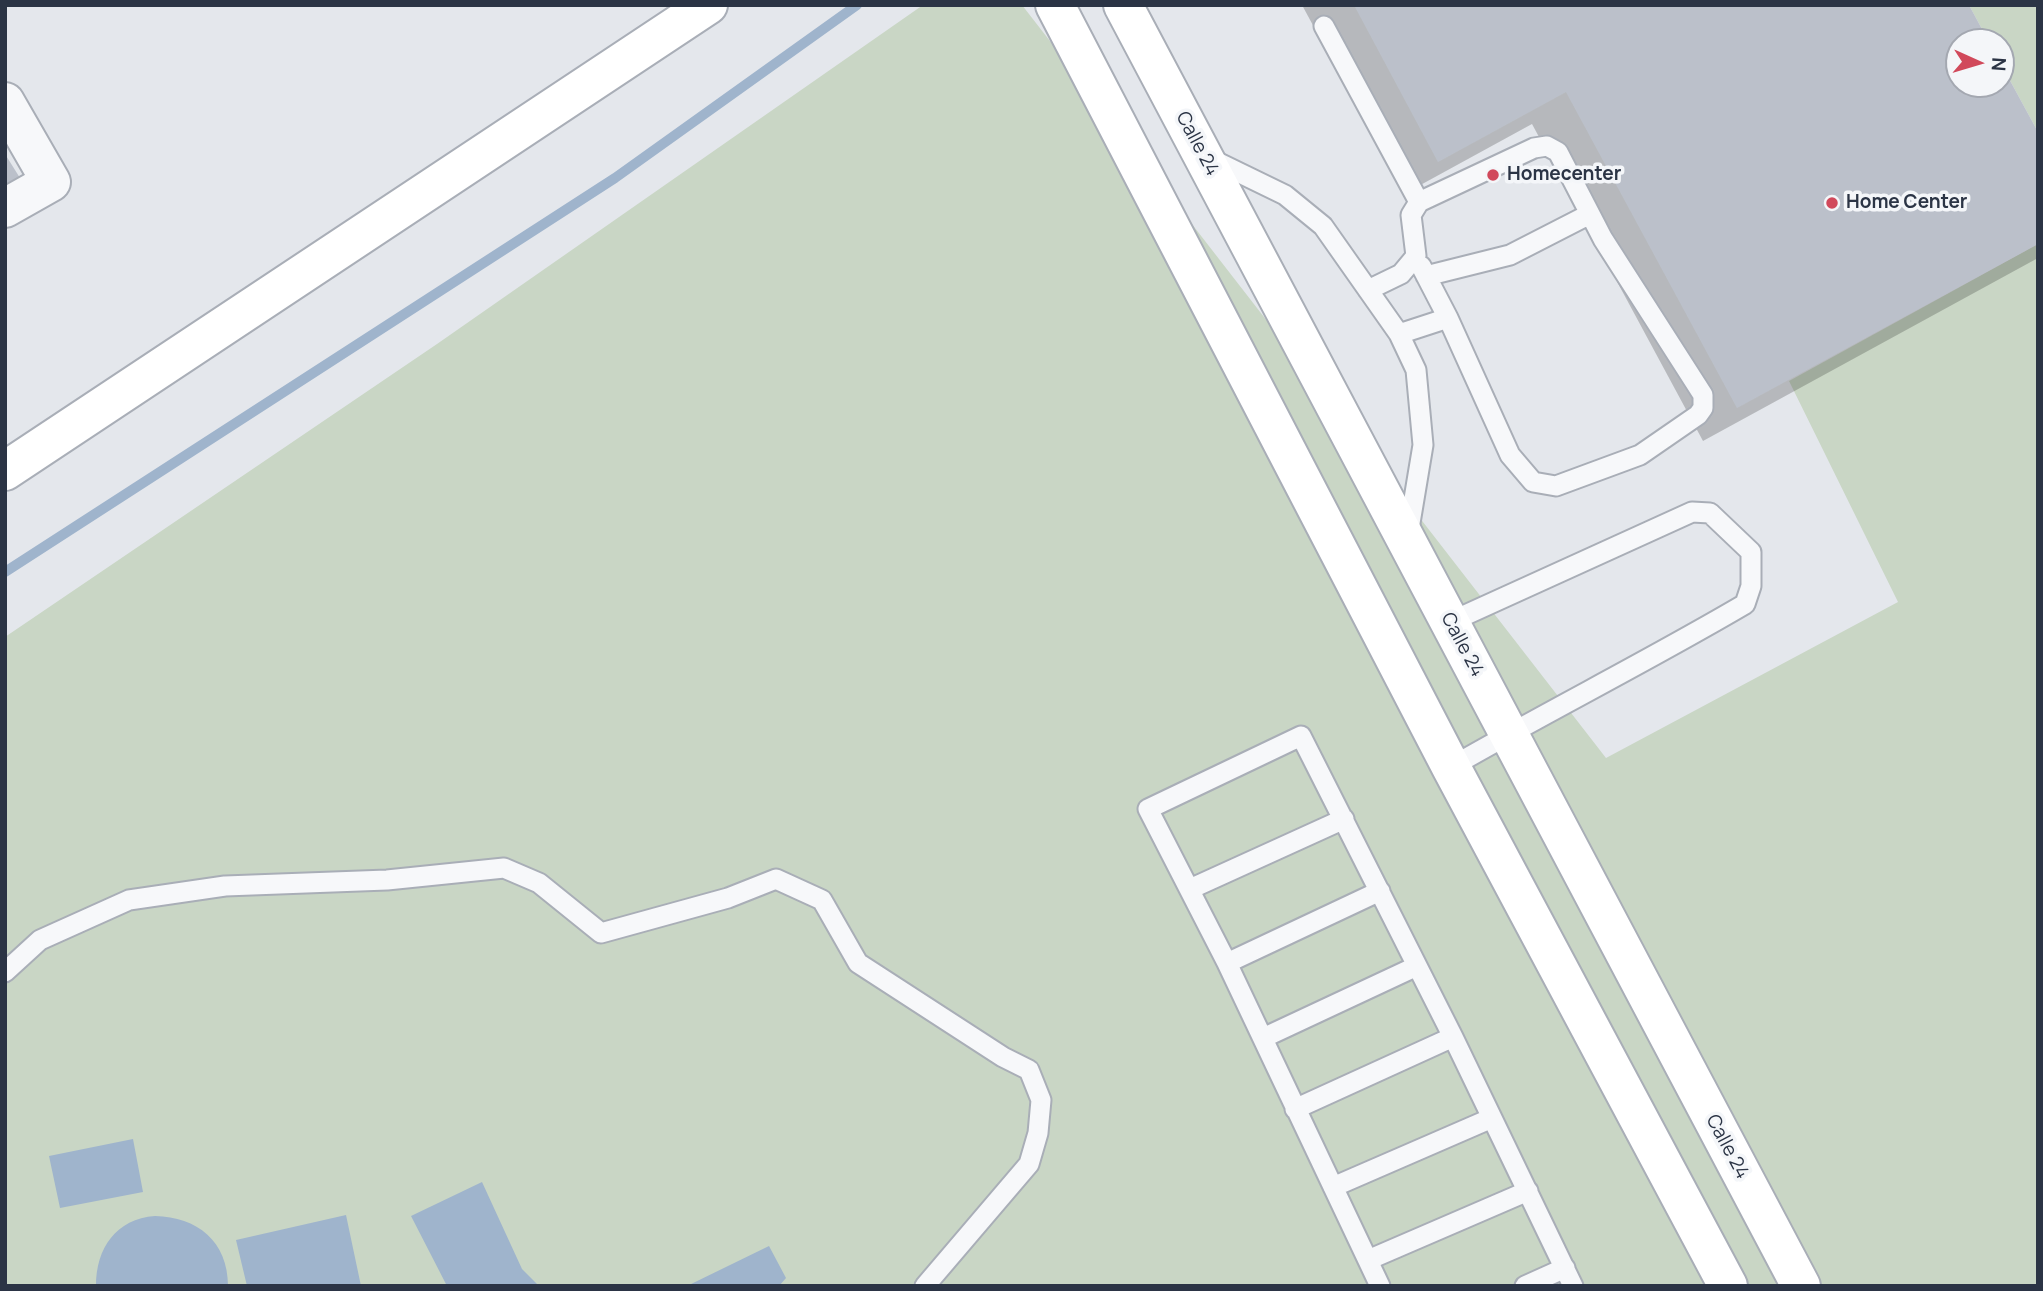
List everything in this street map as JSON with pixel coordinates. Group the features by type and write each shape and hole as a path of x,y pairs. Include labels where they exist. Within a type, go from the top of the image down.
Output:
{"street":[{"path":"5,471 708,5"},
{"path":"1055,5 1451,767 1728,1286"},
{"name":"Calle 24","path":"1129,8 1204,156 1801,1286"},
{"path":"5,102 51,182 5,208"}],"lane":[{"path":"1324,26 1419,202"},
{"path":"1547,145 1558,152 1590,214 1603,239 1703,395 1703,408 1698,415 1640,455 1556,486 1533,482 1510,455 1448,318 1416,256 1411,215 1419,202 1534,148 1547,145"},
{"path":"1204,156 1285,195 1324,226 1399,334 1416,370 1423,445 1407,540"},
{"path":"1426,276 1510,255 1590,214"},
{"path":"1367,290 1401,274 1416,256"},
{"path":"1399,334 1448,318"},
{"path":"1450,622 1692,512 1710,513 1751,552 1751,586 1745,604 1451,767"},
{"path":"1380,1286 1227,963 1148,809 1301,736 1453,1037 1569,1277 1525,1286"},
{"path":"1190,889 1344,819"},
{"path":"5,972 40,940 129,900 225,886 387,880 504,869 539,883 601,933 729,898 776,879 822,900 858,962 1003,1057 1029,1070 1041,1100 1038,1133 1028,1164 925,1286"},
{"path":"1227,963 1380,891"},
{"path":"1263,1038 1417,966"},
{"path":"1296,1109 1453,1037"},
{"path":"1333,1186 1492,1118"},
{"path":"1368,1260 1528,1191"}],"green space":[{"path":"923,5 1022,5 1606,758 1898,602 1789,381 2038,244 2038,1286 5,1286 5,637 437,344"},
{"path":"1969,5 2038,5 2038,132 2015,90 2015,28 1981,28"}],"water":[{"path":"133,1139 143,1192 60,1208 49,1156"},
{"path":"482,1182 522,1269 539,1286 447,1286 411,1216"},
{"path":"346,1215 361,1286 247,1286 236,1240"},
{"path":"155,1216 184,1221 207,1234 222,1256 227,1270 228,1286 96,1286 100,1259 111,1238 129,1223"},
{"path":"769,1246 786,1278 779,1286 687,1286"}],"building":[{"name":"Home Center","path":"1354,5 1969,5 1981,28 1945,28 1945,98 2015,98 2015,90 2038,132 2038,244 1737,408 1566,92 1438,162"},
{"path":"5,154 20,178 5,187"}],"waterway":[{"path":"5,572 615,178 857,5"}],"place":[{"name":"Homecenter","path":"1493,175"},
{"name":"Home Center","path":"1832,203"}]}
